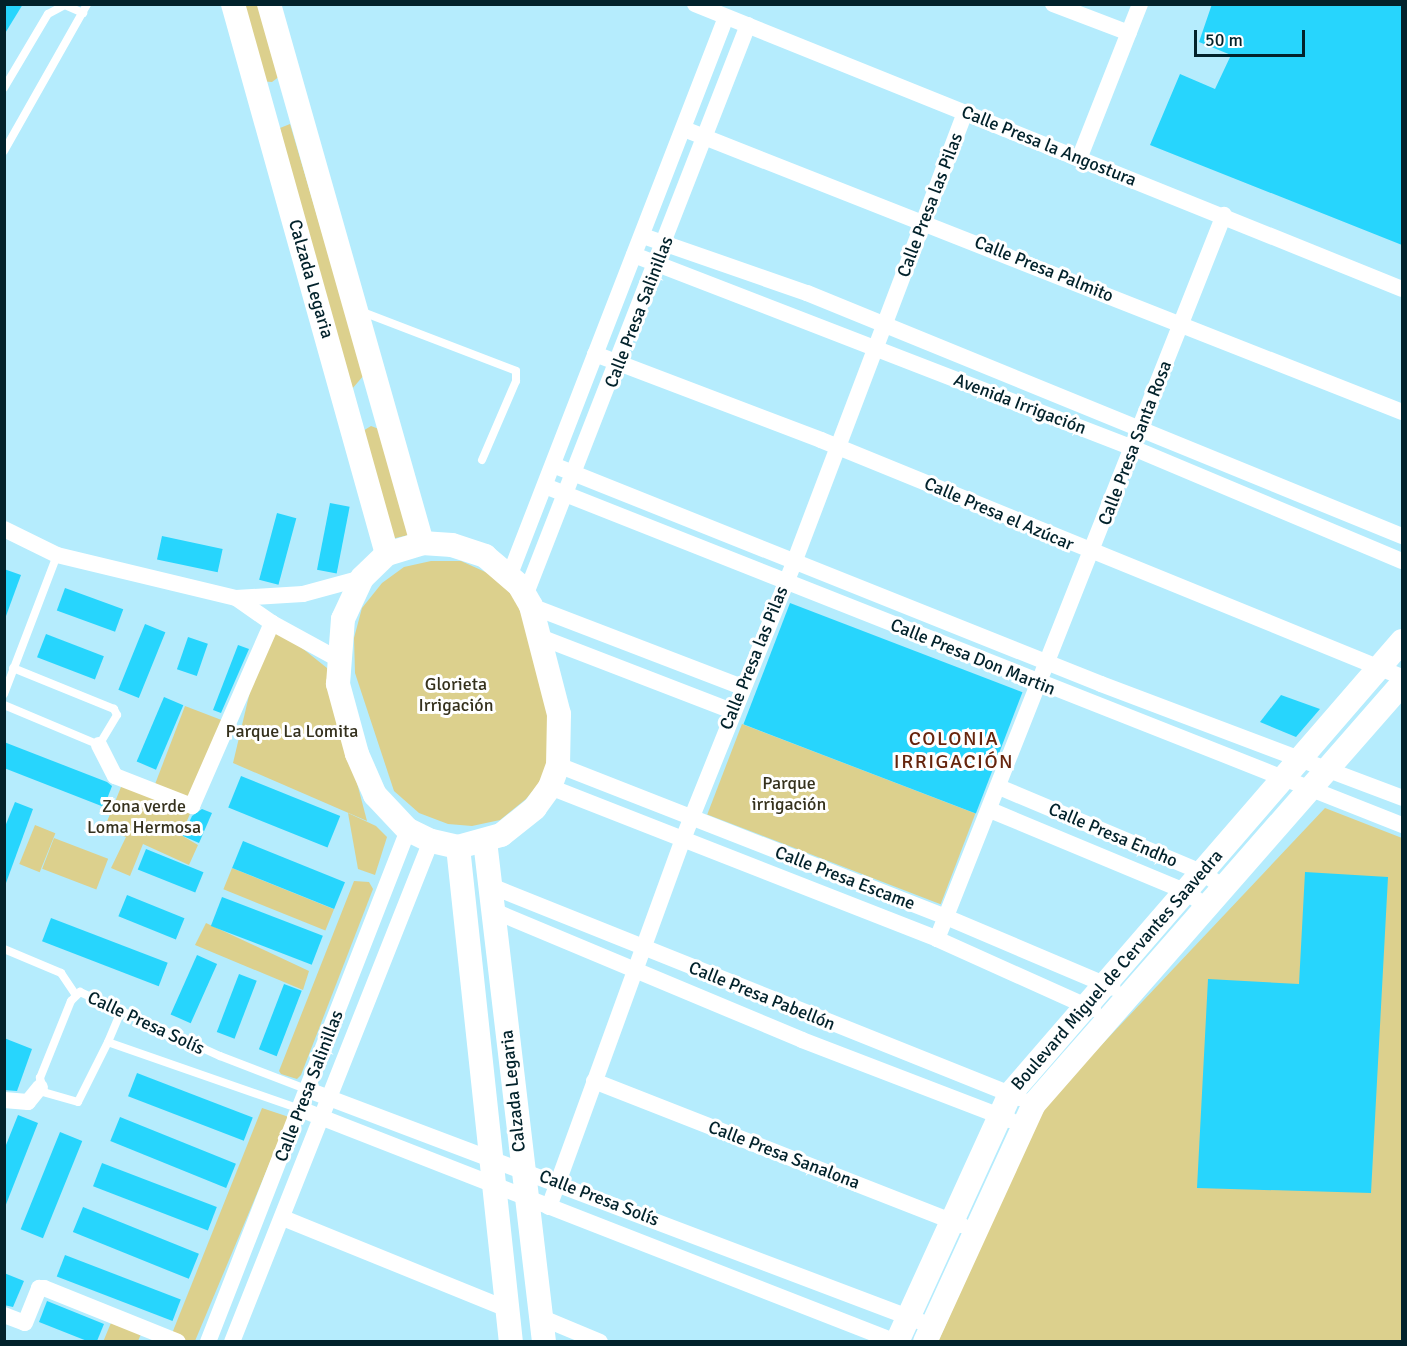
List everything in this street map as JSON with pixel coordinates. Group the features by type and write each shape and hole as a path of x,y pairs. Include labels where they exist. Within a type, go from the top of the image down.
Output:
{"main road":[{"name":"Calzada Legaria","path":"233,4 387,554"},
{"name":"Calzada Legaria","path":"269,4 353,308 422,543"},
{"path":"262,105 296,97"},
{"path":"346,403 376,389"},
{"path":"422,543 468,550 510,574 528,601 540,637 559,714 554,776 527,817 485,841 459,847 431,841 408,830 379,801 363,771 344,710 338,659 343,619 362,578 387,554 422,543"},
{"name":"Boulevard Miguel de Cervantes Saavedra","path":"897,1341 998,1115 1010,1094 1402,641"},
{"name":"Boulevard Miguel de Cervantes Saavedra","path":"929,1334 974,1229 1034,1104 1402,684"},
{"name":"Calzada Legaria","path":"485,841 525,1198 547,1327"},
{"name":"Calzada Legaria","path":"459,847 511,1341"}],"street":[{"name":"Calle Presa la Angostura","path":"695,4 1224,215 1402,289"},
{"path":"1053,4 1129,33"},
{"path":"1079,159 1140,4"},
{"name":"Calle Presa Salinillas","path":"510,574 726,17"},
{"name":"Calle Presa Salinillas","path":"528,601 748,25"},
{"name":"Calle Presa las Pilas","path":"549,1207 690,819 795,560 965,112"},
{"name":"Calle Presa Palmito","path":"684,129 925,221 1402,412"},
{"name":"Calle Presa Santa Rosa","path":"937,939 1092,553 1224,215"},
{"name":"Avenida Irrigación","path":"643,236 884,325 1402,536"},
{"name":"Avenida Irrigación","path":"634,255 1133,448 1402,561"},
{"name":"Calle Presa el Azúcar","path":"595,354 838,447 1092,553 1402,677"},
{"name":"Calle Presa Don Martin","path":"553,465 1048,663 1402,798"},
{"name":"Calle Presa Don Martin","path":"545,486 1040,683 1311,787 1402,825"},
{"path":"4,529 57,555 236,598 303,594 362,578"},
{"path":"236,598 272,623 338,659"},
{"path":"528,601 742,687"},
{"path":"99,745 115,776 192,806 272,623"},
{"path":"540,637 732,711"},
{"name":"Calle Presa Escame","path":"554,776 690,819 946,917 1130,995"},
{"name":"Calle Presa Escame","path":"554,776 683,839 937,939 1110,1017"},
{"name":"Calle Presa Endho","path":"999,787 1201,872 1225,888"},
{"name":"Calle Presa Endho","path":"990,810 1185,891 1208,908"},
{"name":"Calle Presa Salinillas","path":"210,1334 308,1090 408,830"},
{"name":"Calle Presa Salinillas","path":"234,1338 431,841"},
{"name":"Calle Presa Pabellón","path":"491,885 1034,1104"},
{"name":"Calle Presa Pabellón","path":"494,911 1022,1125"},
{"name":"Calle Presa Sanalona","path":"594,1081 974,1229"},
{"path":"4,1100 28,1102 40,1087"},
{"name":"Calle Presa Solís","path":"308,1090 522,1168 908,1316 929,1334"},
{"name":"Calle Presa Solís","path":"300,1109 897,1341"},
{"path":"283,1218 507,1309"},
{"path":"4,1315 25,1323 39,1288 44,1288 178,1341"},
{"path":"547,1327 600,1341"},
{"path":"210,1334 251,1341"}],"lane":[{"path":"4,88 48,14 65,5 85,9 4,151"},
{"path":"353,308 516,370 516,381 482,460"},
{"path":"4,694 57,555"},
{"path":"4,705 99,745 117,715 114,709 13,668"},
{"path":"4,949 61,973 75,994"},
{"name":"Calle Presa Solís","path":"300,1109 108,1042 82,1099 71,1102 48,1094 40,1087 75,994 88,995 219,1056 308,1090"},
{"path":"108,1042 121,1011"}],"green space":[{"path":"238,5 263,5 280,76 272,82 258,81"},
{"path":"290,124 364,375 346,396 280,128"},
{"path":"371,426 379,429 413,534 387,540 358,434"},
{"name":"Glorieta Irrigación","path":"431,561 461,561 492,575 515,597 543,673 551,752 542,780 526,799 500,820 472,826 448,824 419,813 394,791 355,673 354,638 362,608 382,583 404,567"},
{"name":"Parque La Lomita","path":"267,620 327,668 367,821 233,763"},
{"path":"185,706 226,722 195,804 153,788"},
{"name":"Parque irrigación","path":"742,724 975,814 941,904 707,815"},
{"name":"Zona verde Loma Hermosa","path":"123,782 192,809 181,835 198,845 189,865 143,844 130,876 111,868 126,837 104,829"},
{"path":"1325,808 1402,838 1402,1341 938,1342 1042,1108"},
{"path":"348,813 376,826 387,837 375,875 358,869"},
{"path":"35,825 55,833 40,872 19,864"},
{"path":"54,838 108,859 96,890 42,869"},
{"path":"232,868 334,909 325,931 223,889"},
{"path":"354,881 369,882 373,889 301,1075 297,1079 281,1074 279,1071"},
{"path":"206,923 309,971 303,990 195,945"},
{"path":"262,1108 289,1117 195,1341 185,1341 171,1336"},
{"path":"113,1318 142,1332 138,1341 103,1342"}],"building":[{"path":"4,4 23,4 4,35"},
{"path":"1212,4 1402,4 1402,245 1150,145 1180,74 1215,89 1231,55 1199,42"},
{"path":"330,503 350,507 337,574 317,570"},
{"path":"277,513 296,518 278,585 259,580"},
{"path":"162,536 223,549 218,572 157,559"},
{"path":"4,569 21,575 6,616 4,616"},
{"path":"65,588 123,609 115,632 57,611"},
{"path":"790,603 1022,692 976,814 743,724"},
{"path":"145,624 165,632 139,698 118,690"},
{"path":"46,634 104,656 95,680 37,657"},
{"path":"188,637 208,644 197,676 177,669"},
{"path":"238,645 249,649 221,713 213,710"},
{"path":"1281,695 1320,709 1296,737 1260,722"},
{"path":"164,697 183,705 156,770 137,761"},
{"path":"4,742 107,782 112,786 104,807 4,768"},
{"path":"241,776 340,816 327,848 228,808"},
{"path":"15,802 33,809 6,883 4,829"},
{"path":"202,809 212,813 199,843 183,836 192,816"},
{"path":"243,841 345,882 334,909 232,868"},
{"path":"146,849 203,872 195,893 138,869"},
{"path":"1305,872 1388,877 1371,1193 1197,1188 1208,979 1299,984"},
{"path":"127,895 184,918 176,940 118,916"},
{"path":"222,897 323,936 312,965 211,926"},
{"path":"51,918 168,963 159,986 42,941"},
{"path":"197,955 217,964 191,1023 171,1014"},
{"path":"239,974 257,981 235,1039 217,1032"},
{"path":"284,984 302,991 277,1056 259,1049"},
{"path":"4,1038 32,1049 17,1091 4,1090"},
{"path":"137,1073 253,1117 244,1141 128,1096"},
{"path":"18,1115 38,1123 5,1207 4,1150"},
{"path":"120,1117 236,1164 226,1188 110,1141"},
{"path":"60,1132 82,1141 43,1238 21,1229"},
{"path":"102,1163 217,1207 208,1230 93,1186"},
{"path":"83,1207 199,1254 189,1279 73,1232"},
{"path":"65,1255 181,1299 173,1321 57,1276"},
{"path":"4,1273 24,1281 13,1307 4,1305"},
{"path":"47,1301 104,1324 97,1341 87,1341 39,1322"}],"district":[{"name":"COLONIA IRRIGACIÓN","path":"954,750"}]}
